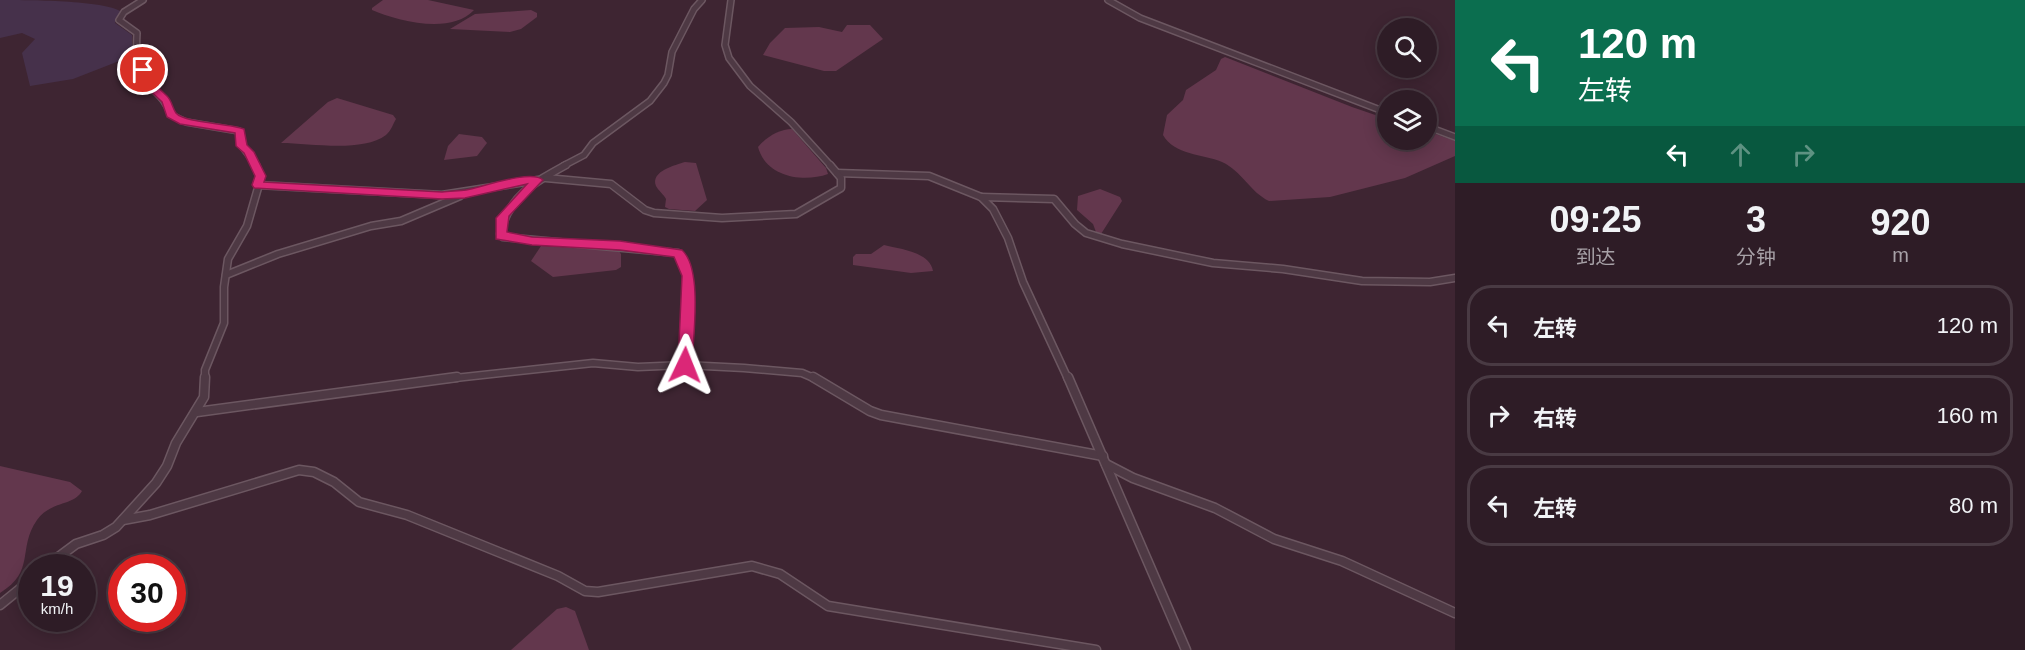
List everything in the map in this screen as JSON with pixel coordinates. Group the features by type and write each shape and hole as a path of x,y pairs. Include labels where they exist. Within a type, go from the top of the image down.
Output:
{"street":[{"path":"63,554 76,544 103,535 123,520 158,480 180,437 197,412 204,397 206,370 224,323 226,275 232,249 247,226 260,176 249,152 242,146 239,131 180,120 171,115 166,101 146,82 136,57 138,33 119,21 124,12 143,0"},
{"path":"685,365 688,281 682,257 671,251 532,241 501,236 502,218 505,213 539,179 584,155 593,143 649,102 667,78 672,52 694,9 702,0"},
{"path":"226,275 278,254 371,226 401,221 465,194 539,179 612,184 645,210 654,213 722,218 800,213 841,188 841,178 791,122 750,86 729,58 725,45 730,0"},
{"path":"1108,0 1140,18 1377,109"},
{"path":"1437,130 1455,137"},
{"path":"837,173 924,175 981,197 1054,199 1078,228 1086,232 1122,244 1219,264 1284,269 1362,281 1430,282 1455,278"},
{"path":"258,185 413,195 465,194"},
{"path":"981,197 993,209 1008,238 1023,282 1104,460 1186,650"},
{"path":"197,412 579,363 744,368 809,375 870,411 881,415 1104,460 1133,478 1215,508 1274,539 1342,561 1455,613"},
{"path":"123,520 150,515 299,470 307,470 334,482 359,502 407,515 558,576 585,591 598,592 752,566 780,574 828,606 1096,650"},
{"path":"0,605 18,590"}],"shaded area":[{"path":"0,0 64,2 113,8 122,12 115,23 132,35 132,56 73,79 30,86 22,53 35,39 22,33 0,38"},
{"path":"383,0 428,0 474,10 464,18 452,22 424,24 372,10"},
{"path":"531,10 537,13 537,17 521,29 510,32 450,29 475,14"},
{"path":"847,25 870,25 883,39 836,71 824,71 763,55 770,43 785,28 819,27 842,32"},
{"path":"1225,57 1377,116 1377,150 1437,150 1437,135 1455,141 1455,156 1405,178 1330,197 1269,201 1229,166 1174,147 1163,135 1167,115 1183,100 1186,90 1216,70 1221,59"},
{"path":"337,98 393,115 396,119 386,135 364,144 335,146 281,143 328,102"},
{"path":"792,129 826,168 828,174 808,178 787,175 777,171 762,157 758,147 761,143 778,132"},
{"path":"459,134 482,137 487,143 477,156 444,160 448,146"},
{"path":"685,162 696,163 707,200 695,211 665,207 666,199 656,186 655,181 660,173"},
{"path":"1100,189 1120,197 1122,201 1101,234 1096,232 1093,224 1077,210 1078,196"},
{"path":"884,245 920,255 931,265 933,271 911,273 853,265 853,257 856,254 871,254"},
{"path":"541,246 618,250 621,254 621,267 616,270 553,277 531,261"},
{"path":"0,466 70,482 82,491 73,499 48,510 37,520 31,531 25,554 18,554 18,576 0,593"},
{"path":"566,607 575,611 589,650 511,650 557,609"}],"route":[{"path":"143,70 146,82 166,101 171,115 186,122 234,129 240,132 240,142 249,152 260,176 258,185 442,195 465,194 522,181 538,180 528,187 505,213 502,218 501,236 532,241 620,246 678,253 686,265 688,276 685,365"}]}
